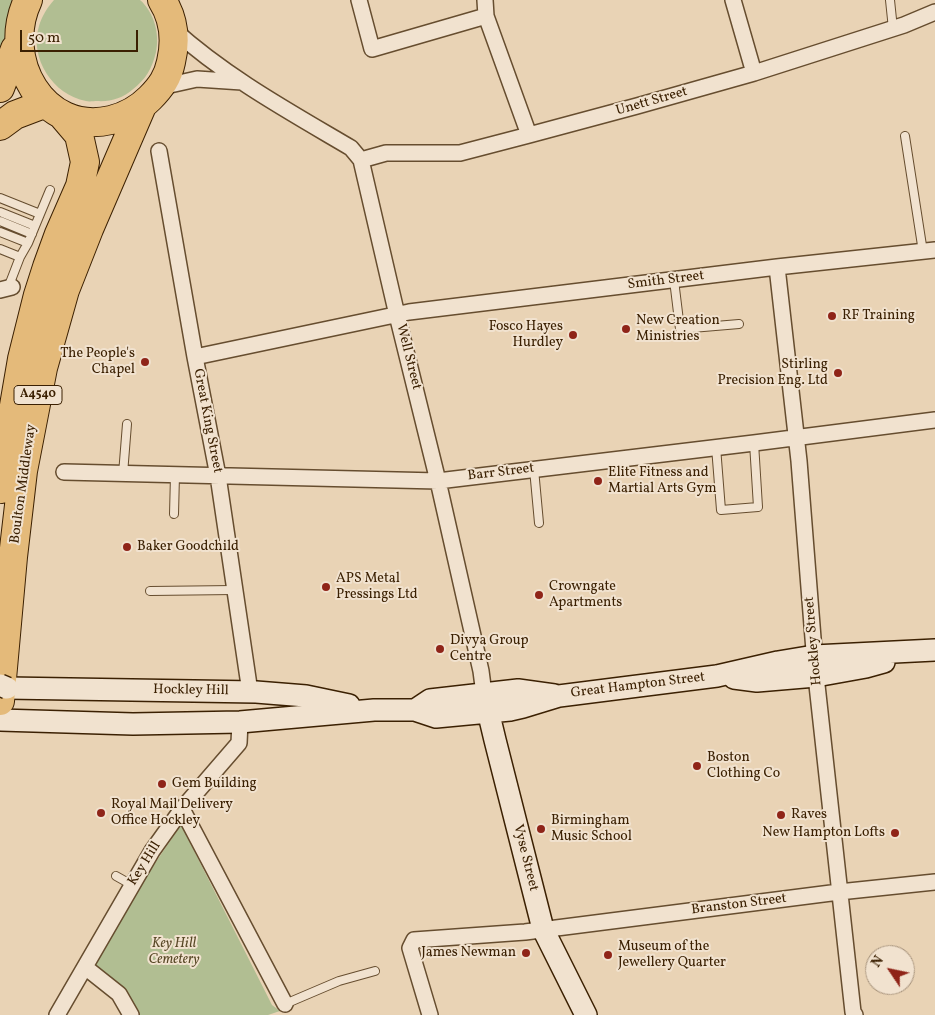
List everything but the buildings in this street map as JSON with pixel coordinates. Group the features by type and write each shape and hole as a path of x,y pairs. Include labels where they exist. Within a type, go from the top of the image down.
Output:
{"highway":[{"name":"A4540","path":"28,0 22,9 16,29 15,49 20,70 30,89 53,110 82,121 104,122 124,117 142,106 161,86 170,69 174,49 168,9"},
{"path":"0,88 15,49"},
{"name":"Boulton Middleway","path":"6,702 13,556 23,471 43,368 65,290 142,106"},
{"path":"0,126 15,115 53,110"},
{"name":"Boulton Middleway","path":"0,506 10,429 22,359 38,295 59,234 80,186 85,162 79,135 53,110"}],"main road":[{"name":"Great Hampton Street","path":"487,703 518,690 559,696 716,676 778,662 815,666 866,667 932,650"},
{"name":"Hockley Hill","path":"6,702 250,692 306,696 374,710"},
{"name":"Hockley Hill","path":"6,702 133,724 240,722 374,710 415,710 430,700 487,703"},
{"name":"Vyse Street","path":"487,703 543,929 586,1015"}],"street":[{"path":"359,0 372,49 486,16"},
{"path":"485,0 486,16 529,135"},
{"path":"733,0 754,73"},
{"path":"168,9 195,48 242,82 351,148 361,160"},
{"name":"Unett Street","path":"361,160 386,153 460,152 529,135 754,73 893,29 935,12"},
{"path":"161,86 196,79 242,82"},
{"name":"Great King Street","path":"159,151 218,476 250,692"},
{"name":"Well Street","path":"361,160 438,481 487,703"},
{"name":"Smith Street","path":"195,357 410,312 777,267 929,251"},
{"name":"Hockley Street","path":"777,267 796,438 815,666 853,1014"},
{"name":"Barr Street","path":"64,472 438,481 935,420"},
{"name":"Key Hill","path":"57,1015 152,851 182,810 239,743 240,722"},
{"path":"182,810 285,1004"},
{"name":"Branston Street","path":"430,1015 410,948 414,940 525,932 839,892 935,882"},
{"path":"85,967 119,994 131,1015"}],"lane":[{"path":"890,0 893,29"},
{"path":"904,136 929,251"},
{"path":"7,288 38,213 50,190"},
{"path":"0,198 38,213"},
{"path":"0,212 31,229"},
{"path":"0,221 31,229"},
{"path":"0,232 26,242"},
{"path":"0,249 20,257"},
{"path":"674,280 680,329 739,324"},
{"path":"123,474 127,424"},
{"path":"716,447 721,510 758,507 754,443"},
{"path":"534,469 539,523"},
{"path":"174,514 175,475"},
{"path":"150,591 234,590"},
{"path":"116,876 132,885"},
{"path":"285,1004 339,981 376,971"}],"green space":[{"path":"0,0 18,0 5,45 0,55"},
{"path":"54,0 140,0 152,17 157,38 153,64 141,82 128,93 107,101 86,101 74,97 54,83 46,73 41,62 37,50 37,38 42,19"},
{"name":"Key Hill Cemetery","path":"181,825 272,1005 280,1011 268,1015 136,1015 133,1002 93,963 149,872"}],"place":[{"name":"RF Training","path":"832,316"},
{"name":"New Creation Ministries","path":"626,329"},
{"name":"Fosco Hayes Hurdley","path":"573,335"},
{"name":"The People's Chapel","path":"145,362"},
{"name":"Stirling Precision Eng. Ltd","path":"838,373"},
{"name":"Elite Fitness and Martial Arts Gym","path":"598,481"},
{"name":"Baker Goodchild","path":"127,547"},
{"name":"APS Metal Pressings Ltd","path":"326,587"},
{"name":"Crowngate Apartments","path":"539,595"},
{"name":"Divya Group Centre","path":"440,649"},
{"name":"Boston Clothing Co","path":"697,766"},
{"name":"Gem Building","path":"162,784"},
{"name":"Royal Mail Delivery Office Hockley","path":"101,813"},
{"name":"Raves","path":"781,815"},
{"name":"Birmingham Music School","path":"541,829"},
{"name":"New Hampton Lofts","path":"895,833"},
{"name":"James Newman","path":"526,953"},
{"name":"Museum of the Jewellery Quarter","path":"608,955"}]}
